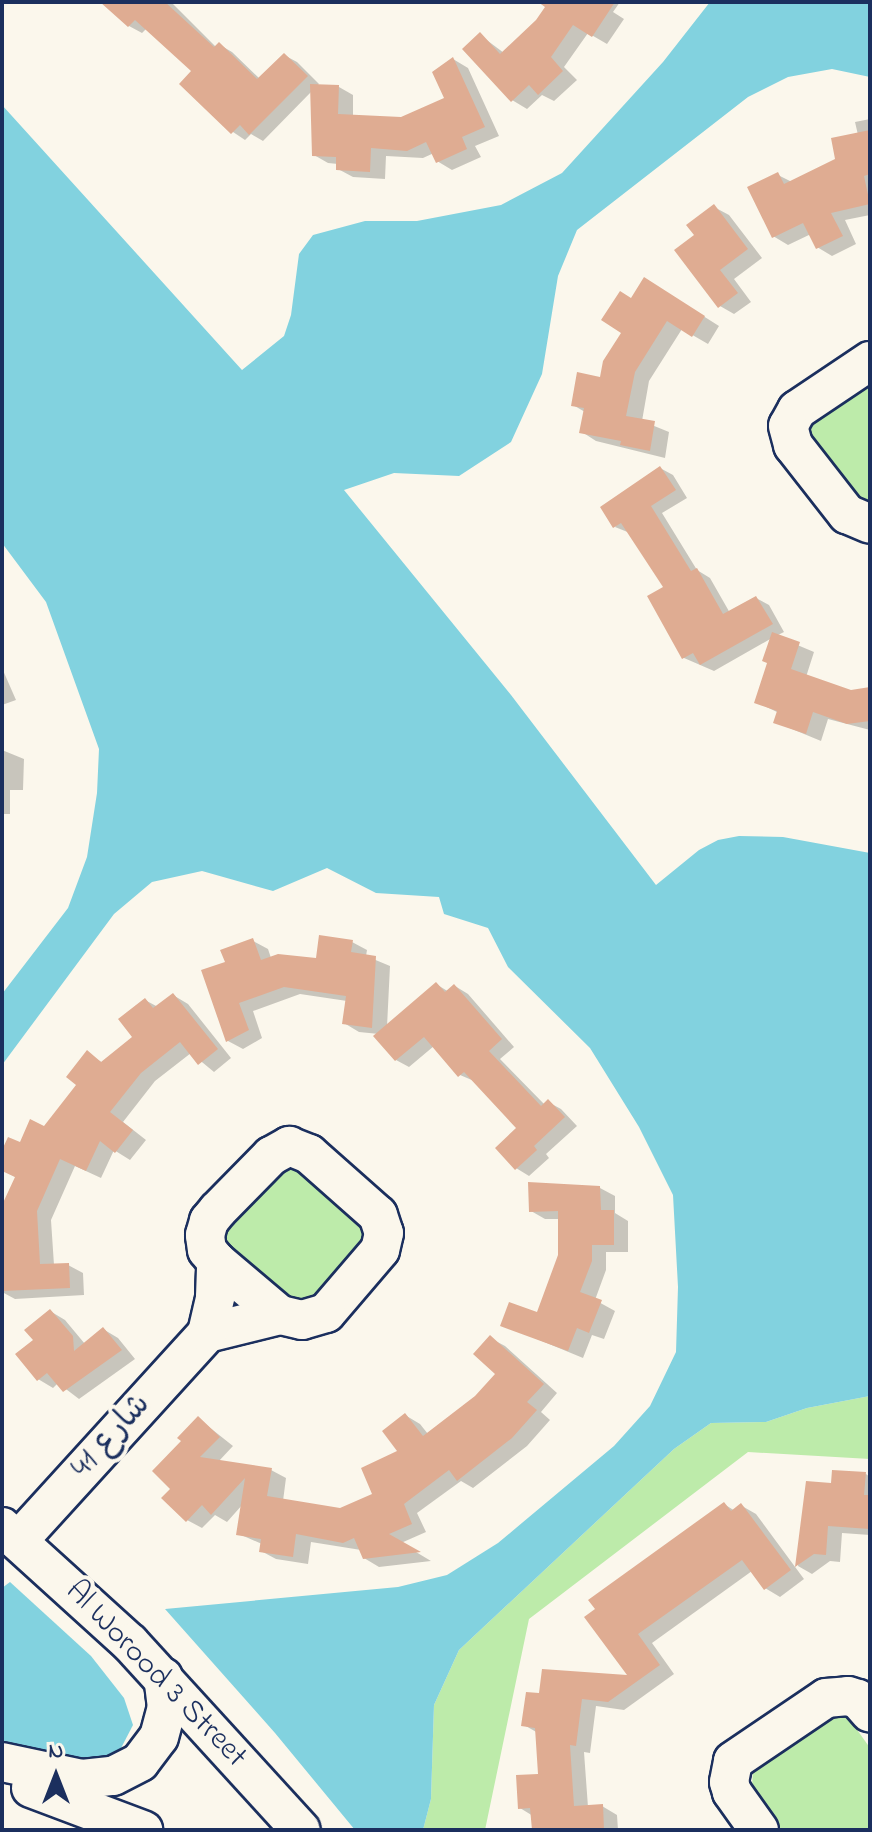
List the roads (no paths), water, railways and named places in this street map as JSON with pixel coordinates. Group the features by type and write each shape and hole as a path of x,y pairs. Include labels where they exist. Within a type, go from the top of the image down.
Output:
{"street":[{"path":"870,361 797,410 788,426 793,445 847,514 870,524"},
{"path":"216,1261 215,1297 207,1333 280,1315 302,1320 326,1313 383,1242 378,1215 309,1154 289,1146 279,1149 218,1210 209,1221 205,1235 207,1250 216,1261 280,1315"},
{"name":"شارع 41","path":"10,1534 207,1333"},
{"name":"Al Worood 3 Street","path":"10,1534 91,1605 163,1677 301,1830"},
{"path":"2,1762 82,1779 113,1776 140,1762 159,1737 167,1708 163,1677"},
{"path":"759,1830 732,1792 729,1782 733,1761 826,1698 848,1696 858,1699 870,1713"},
{"path":"2,1778 143,1830"}],"water":[{"path":"710,2 870,2 870,77 832,69 788,77 748,97 577,230 558,276 542,374 511,442 459,476 394,473 344,490 511,695 656,885 699,850 718,840 739,836 783,837 870,853 870,1396 807,1408 766,1422 711,1423 674,1449 459,1650 434,1705 431,1799 423,1830 355,1830 275,1733 165,1609 398,1587 447,1575 498,1543 614,1446 650,1406 676,1352 678,1287 673,1195 639,1127 590,1048 508,967 488,928 444,914 439,897 376,893 327,868 273,891 202,871 152,882 114,914 2,1065 2,994 68,908 87,857 97,793 99,749 46,602 2,543 2,105 242,370 284,336 291,315 299,254 313,235 365,221 417,221 501,205 562,173 663,62"},
{"path":"10,1582 91,1656 124,1698 133,1725 119,1752 92,1763 2,1742 2,1588"}]}
